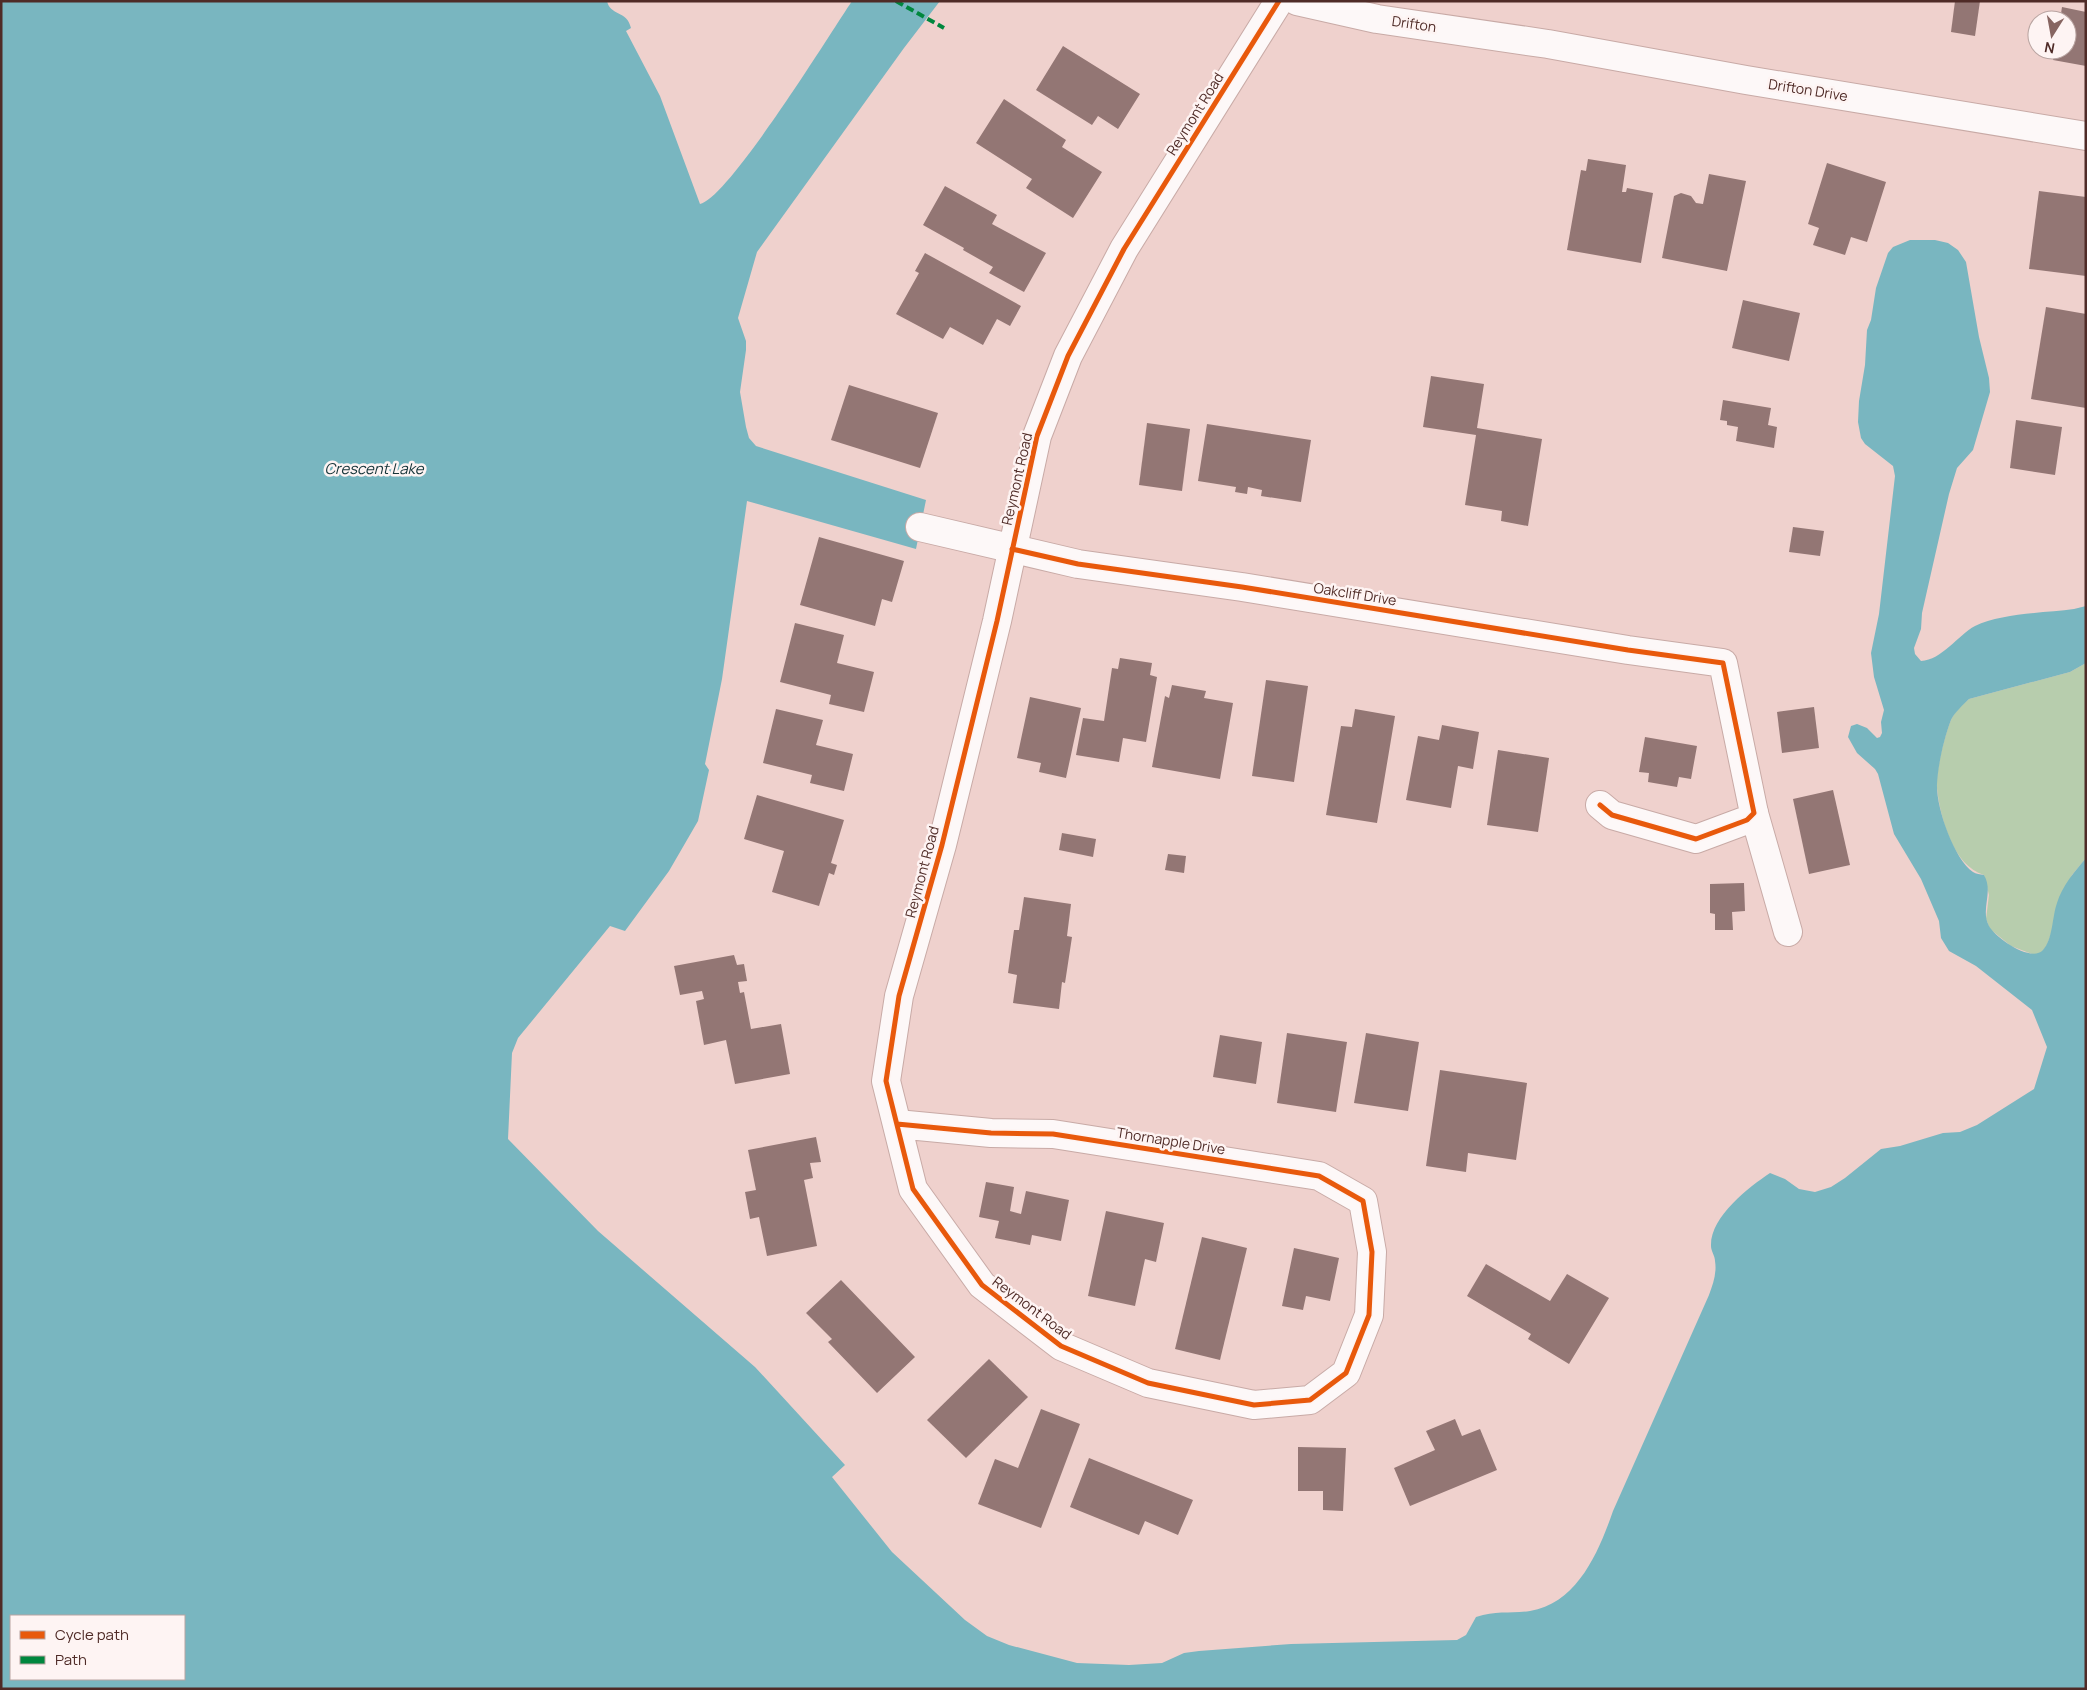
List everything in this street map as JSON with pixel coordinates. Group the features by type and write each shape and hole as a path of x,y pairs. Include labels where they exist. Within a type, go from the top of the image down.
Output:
{"street":[{"name":"Reymont Road","path":"1278,1 1124,249 1068,356 1037,436 942,845 899,996 886,1081 913,1189 982,1286 1061,1346 1148,1383 1254,1404 1310,1400 1346,1373 1369,1315 1371,1272"},
{"name":"Drifton","path":"1297,1 1377,19 1531,41"},
{"name":"Drifton Drive","path":"1531,41 1746,80 2086,136"},
{"name":"Oakcliff Drive","path":"920,527 1078,564 1242,587 1694,660 1723,663 1754,813"},
{"path":"1600,805 1612,816 1696,839 1747,820 1754,813 1788,932"},
{"name":"Thornapple Drive","path":"897,1124 991,1133 1054,1134 1319,1176 1363,1201 1372,1252 1371,1272"}],"green space":[{"path":"2086,663 2086,858 2072,875 2047,945 2042,952 2035,955 2011,946 1990,929 1986,919 1989,895 1984,875 1973,870 1964,862 1956,851 1945,826 1937,788 1939,764 1951,720 1961,706 1969,699 2070,672"}],"water":[{"name":"Crescent Lake","path":"1,1 607,1 611,9 629,22 631,28 626,31 660,96 700,204 714,195 755,146 852,1 940,1 757,252 738,318 746,341 740,392 749,438 756,446 926,500 916,549 747,501 722,679 705,764 709,770 698,821 669,871 625,931 610,926 518,1038 512,1053 508,1139 598,1231 755,1367 845,1465 832,1477 892,1552 965,1620 987,1636 1009,1645 1077,1663 1129,1665 1162,1663 1184,1653 1291,1644 1457,1640 1466,1635 1476,1617 1530,1611 1547,1606 1561,1598 1584,1573 1601,1542 1709,1295 1715,1270 1715,1259 1711,1246 1712,1235 1717,1224 1732,1204 1770,1173 1785,1179 1799,1189 1815,1192 1831,1187 1881,1149 1900,1146 1943,1133 1960,1132 1977,1125 2034,1089 2047,1047 2032,1010 1976,966 1949,951 1941,938 1939,921 1921,879 1894,834 1878,774 1857,753 1848,737 1851,726 1857,724 1867,728 1877,738 1880,737 1884,710 1874,677 1871,653 1879,614 1895,476 1893,466 1865,444 1861,438 1858,422 1867,330 1871,320 1876,288 1888,253 1893,247 1910,240 1935,240 1948,243 1958,250 1966,262 1979,337 1989,378 1990,392 1973,450 1957,468 1949,494 1922,613 1921,629 1914,648 1915,654 1921,661 1929,660 1943,652 1975,626 1997,618 2086,606 2086,663 2070,672 1969,699 1951,720 1942,752 1937,794 1943,819 1959,856 1974,873 1984,875 1987,881 1986,913 1989,926 1999,937 2022,951 2038,953 2043,950 2049,940 2059,897 2069,879 2086,858 2086,1689 1,1689"}],"building":[{"path":"1955,1 1980,1 1975,36 1951,32"},
{"path":"2062,7 2076,10 2062,10"},
{"path":"2077,10 2086,12 2086,66 2053,60 2077,60"},
{"path":"1063,46 1140,94 1118,129 1098,116 1092,125 1036,90"},
{"path":"1004,99 1066,140 1062,147 1102,172 1073,218 1026,188 1032,179 976,143"},
{"path":"1588,159 1626,165 1622,192 1626,192 1627,188 1653,193 1641,263 1567,250 1581,170 1586,171"},
{"path":"1827,163 1886,182 1867,242 1851,237 1845,255 1813,245 1819,228 1808,224"},
{"path":"1709,174 1746,181 1727,271 1662,258 1674,196 1681,193 1691,196 1696,203 1703,204"},
{"path":"945,186 997,215 992,224 1046,253 1024,292 989,273 993,267 923,225"},
{"path":"2039,191 2086,197 2086,276 2029,269"},
{"path":"925,253 1021,306 1010,326 997,319 983,345 950,327 943,339 896,314 919,273 915,271"},
{"path":"1743,300 1800,313 1789,361 1732,348"},
{"path":"2046,307 2086,314 2086,408 2031,399"},
{"path":"1431,376 1484,384 1477,428 1542,439 1528,526 1501,521 1502,511 1465,505 1476,435 1423,427"},
{"path":"849,385 938,413 920,468 831,440"},
{"path":"1723,400 1771,408 1768,425 1777,427 1774,448 1736,441 1738,427 1727,425 1727,421 1720,420"},
{"path":"2016,420 2062,427 2055,475 2010,468"},
{"path":"1147,423 1190,429 1182,491 1139,485"},
{"path":"1207,424 1311,440 1301,502 1261,496 1262,490 1248,487 1247,494 1235,492 1236,487 1198,481"},
{"path":"1793,527 1824,531 1820,556 1789,552"},
{"path":"819,537 904,561 892,602 882,599 875,626 800,605"},
{"path":"795,623 844,635 837,663 874,672 864,712 829,704 831,695 780,682"},
{"path":"1120,658 1152,663 1150,675 1157,677 1146,742 1123,738 1119,762 1076,755 1083,718 1104,721 1112,668 1118,669"},
{"path":"1266,680 1308,686 1294,782 1252,776"},
{"path":"1172,685 1206,691 1204,698 1233,703 1220,779 1152,767 1165,696 1169,698"},
{"path":"1030,697 1081,708 1066,778 1039,772 1041,763 1017,758"},
{"path":"1814,707 1819,748 1782,753 1777,712"},
{"path":"776,709 823,720 816,745 853,754 844,791 810,783 812,775 763,763"},
{"path":"1355,709 1395,716 1377,823 1326,815 1341,726 1352,727"},
{"path":"1442,725 1479,732 1473,769 1458,766 1451,808 1406,800 1418,736 1439,740"},
{"path":"1645,737 1697,746 1691,779 1679,777 1677,787 1648,782 1649,773 1639,772"},
{"path":"1498,750 1549,758 1538,832 1487,825"},
{"path":"1833,790 1850,865 1809,874 1793,799"},
{"path":"757,795 844,820 831,863 837,865 834,875 829,873 819,906 772,892 784,851 744,839"},
{"path":"1062,833 1096,839 1093,857 1059,850"},
{"path":"1168,854 1186,856 1184,873 1165,870"},
{"path":"1744,883 1745,911 1732,912 1733,930 1715,930 1715,914 1710,913 1710,884"},
{"path":"1024,897 1071,904 1067,936 1072,937 1065,983 1062,982 1059,1009 1013,1003 1017,975 1008,973 1014,930 1019,930"},
{"path":"734,955 737,965 744,964 747,981 738,982 740,993 744,992 751,1029 781,1024 790,1074 735,1084 726,1040 704,1045 696,1001 704,999 702,991 680,995 674,966"},
{"path":"1287,1033 1347,1042 1336,1112 1277,1103"},
{"path":"1366,1033 1419,1042 1408,1111 1354,1103"},
{"path":"1220,1035 1262,1042 1256,1084 1213,1077"},
{"path":"1440,1070 1527,1083 1516,1160 1468,1153 1466,1172 1426,1166"},
{"path":"816,1137 821,1162 810,1163 813,1178 804,1180 817,1246 767,1256 759,1217 750,1219 745,1192 756,1190 748,1150"},
{"path":"986,1182 1014,1187 1010,1211 1021,1214 1026,1191 1069,1200 1061,1241 1032,1235 1030,1245 995,1238 999,1221 979,1217"},
{"path":"1106,1211 1164,1223 1156,1262 1145,1259 1135,1306 1088,1296"},
{"path":"1202,1237 1247,1248 1220,1360 1175,1349"},
{"path":"1294,1248 1339,1258 1330,1301 1306,1296 1303,1310 1282,1306"},
{"path":"1486,1264 1550,1301 1567,1274 1609,1298 1569,1364 1528,1339 1531,1334 1467,1296"},
{"path":"841,1280 915,1357 877,1393 828,1342 832,1339 806,1313"},
{"path":"989,1359 1028,1397 966,1458 927,1420"},
{"path":"1041,1409 1080,1424 1041,1528 978,1504 995,1459 1018,1468"},
{"path":"1455,1419 1462,1436 1480,1429 1497,1470 1410,1506 1394,1468 1435,1450 1426,1431"},
{"path":"1298,1447 1346,1448 1343,1511 1323,1510 1323,1491 1298,1491"},
{"path":"1089,1458 1193,1500 1178,1535 1145,1521 1139,1535 1070,1507"}],"marked path":[{"path":"896,1 944,28"}],"cycle path":[{"path":"897,1124 991,1133 1053,1134 1319,1176 1363,1201 1372,1252 1369,1315 1346,1373 1310,1400 1254,1405 1148,1383 1061,1346 982,1285 913,1189 886,1081 899,996 942,845 997,621 1037,436 1068,356 1124,249 1279,1"},
{"path":"1012,549 1078,564 1242,587 1628,650 1723,663 1754,813 1747,820 1696,839 1612,815 1600,805"}]}
